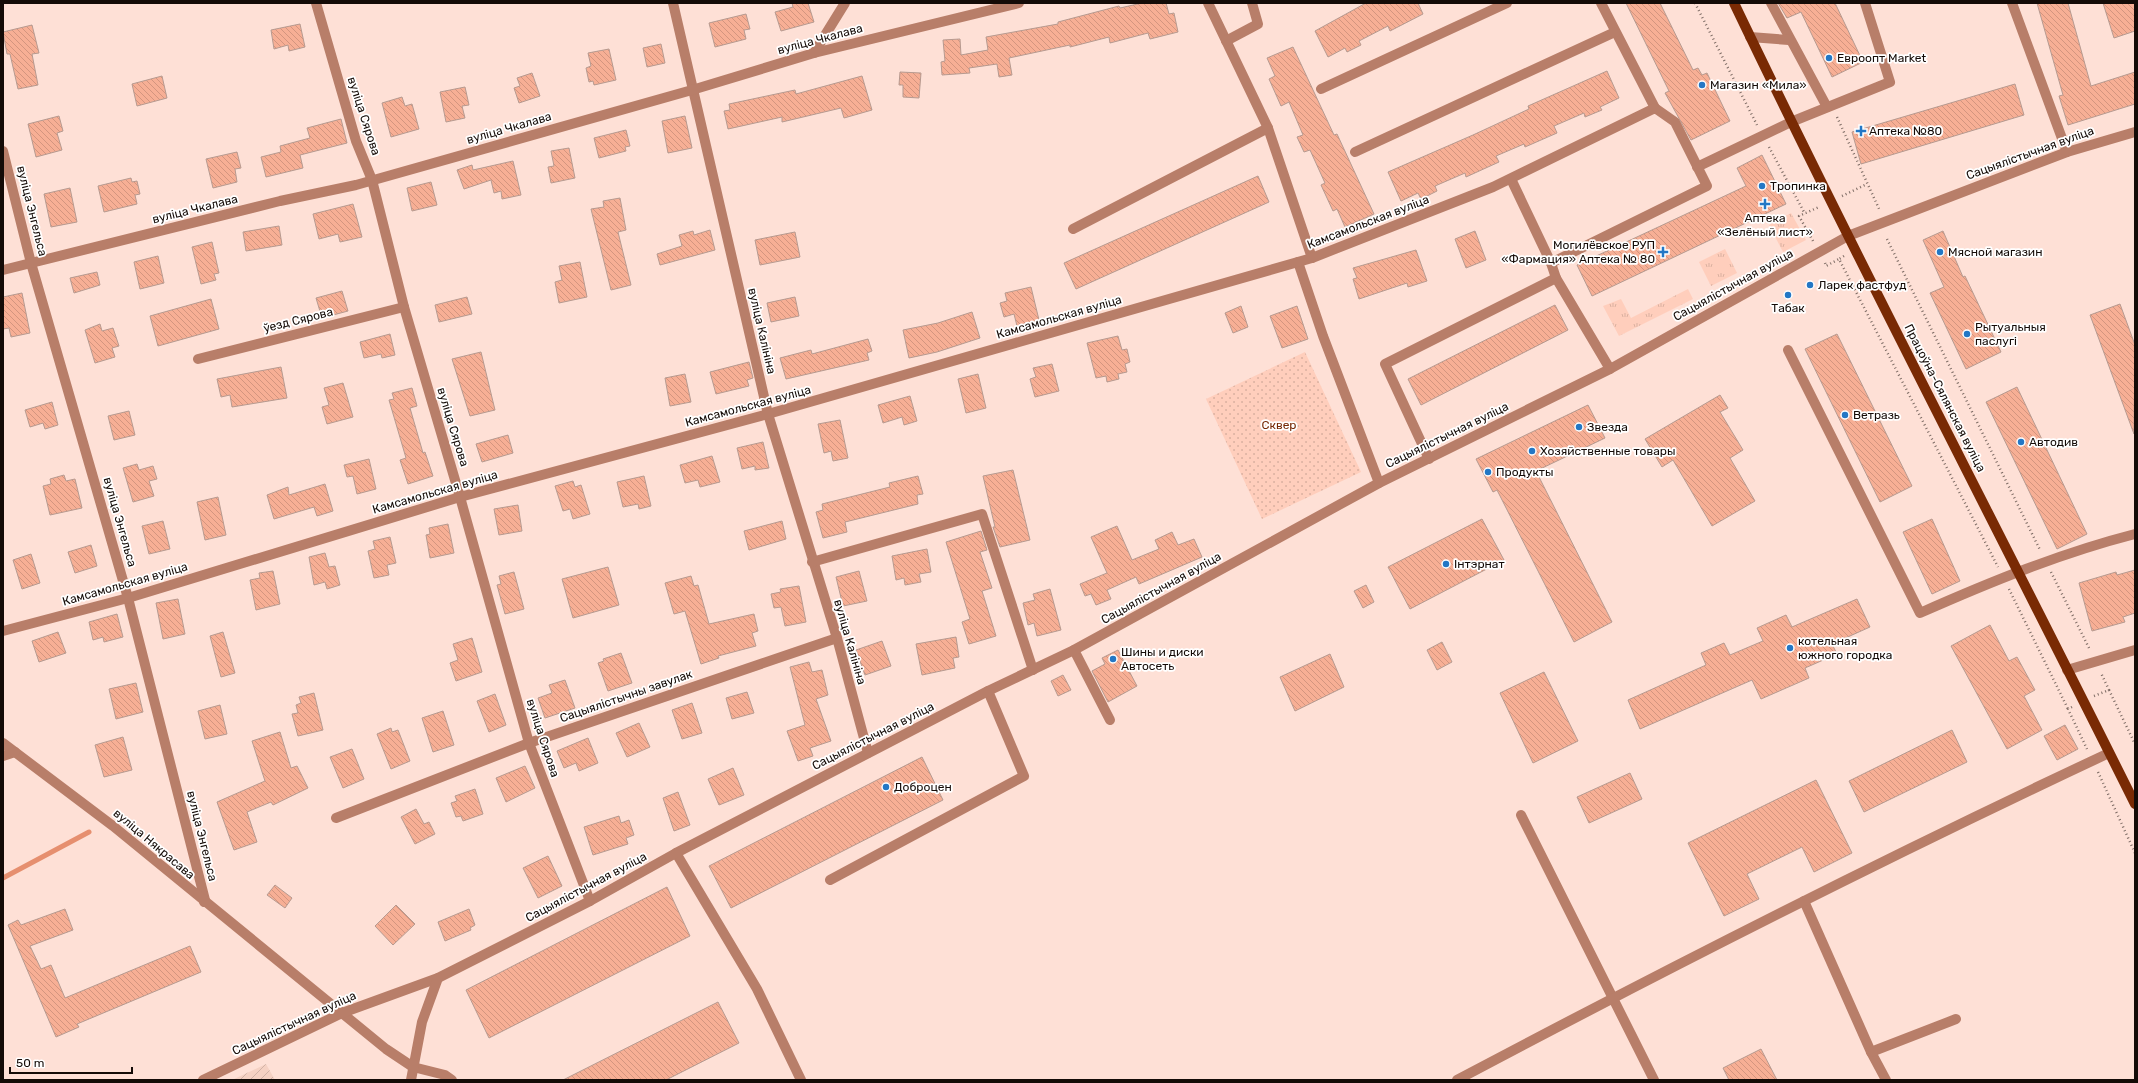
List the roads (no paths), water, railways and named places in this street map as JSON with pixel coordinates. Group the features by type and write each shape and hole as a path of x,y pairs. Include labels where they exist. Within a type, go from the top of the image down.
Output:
{"main road":[{"name":"Працоўна-Сялянская вуліца","path":"1734,3 1790,122 1830,202 2067,670 2084,700 2135,804"}],"street":[{"name":"вуліца Сярова","path":"316,3 356,141 372,180 404,307 460,497 529,743 590,901"},
{"name":"вуліца Калініна","path":"672,3 768,414 812,562 837,638 868,753"},
{"path":"814,53 845,3"},
{"name":"вуліца Чкалава","path":"3,270 372,180 692,90 814,53 1019,3"},
{"path":"1208,3 1268,128 1312,258"},
{"path":"1226,41 1258,24 1252,3"},
{"path":"1321,89 1507,3"},
{"path":"1551,263 1707,186 1675,122 1655,108 1601,3"},
{"path":"1771,3 1789,40 1830,106"},
{"path":"1697,166 1790,122 1890,82 1865,3"},
{"path":"2012,3 2067,152"},
{"path":"1356,152 1615,32"},
{"path":"1750,37 1789,40"},
{"name":"Камсамольская вуліца","path":"3,631 128,598 460,497 768,414 1312,258 1494,187 1655,108"},
{"path":"1073,229 1268,128"},
{"name":"Сацыялістычная вуліца","path":"203,1080 342,1013 438,978 590,901 676,853 868,753 988,691 1074,650 1379,483 1610,369 1848,236 2067,152 2135,132"},
{"name":"вуліца Энгельса","path":"3,151 31,263 128,598 205,900 204,902"},
{"path":"1511,179 1551,263 1556,278 1610,369"},
{"path":"1298,262 1379,483"},
{"path":"1429,458 1385,364 1556,278"},
{"name":"ўезд Сярова","path":"198,359 404,307"},
{"path":"1788,350 1920,613 2018,571 2109,540 2135,534"},
{"path":"812,562 982,514 1033,670"},
{"name":"Сацыялістычны завулак","path":"336,818 529,743 837,638"},
{"path":"1074,650 1110,720"},
{"path":"2067,670 2135,650"},
{"path":"830,880 1024,776 988,691"},
{"name":"вуліца Някрасава","path":"3,743 113,826 204,902 386,1049 413,1067 445,1075 452,1080"},
{"path":"3,756 15,752"},
{"path":"1457,1080 1614,997 1852,876 2109,753"},
{"path":"1521,815 1614,997 1654,1080"},
{"path":"676,853 757,989 801,1080"},
{"path":"1804,901 1871,1052 1886,1080"},
{"path":"411,1080 422,1022 438,978"},
{"path":"1871,1052 1956,1019"}],"waterway":[{"path":"3,878 89,832"}],"place":[{"name":"Евроопт Market","path":"1829,58"},
{"name":"Магазин «Мила»","path":"1702,85"},
{"name":"Аптека №80","path":"1861,131"},
{"name":"Тропинка","path":"1762,186"},
{"name":"Аптека «Зелёный лист»","path":"1765,204"},
{"name":"Могилёвское РУП «Фармация» Аптека № 80","path":"1663,252"},
{"name":"Мясной магазин","path":"1940,252"},
{"name":"Ларек фастфуд","path":"1810,285"},
{"name":"Табак","path":"1788,295"},
{"name":"Рытуальныя паслугі","path":"1967,334"},
{"name":"Ветразь","path":"1845,415"},
{"name":"Звезда","path":"1579,427"},
{"name":"Автодив","path":"2021,442"},
{"name":"Хозяйственные товары","path":"1532,451"},
{"name":"Продукты","path":"1488,472"},
{"name":"Інтэрнат","path":"1446,564"},
{"name":"котельная южного городка","path":"1790,648"},
{"name":"Шины и диски Автосеть","path":"1113,659"},
{"name":"Доброцен","path":"886,787"}],"park label":[{"name":"Сквер","path":"1279,425"}]}
